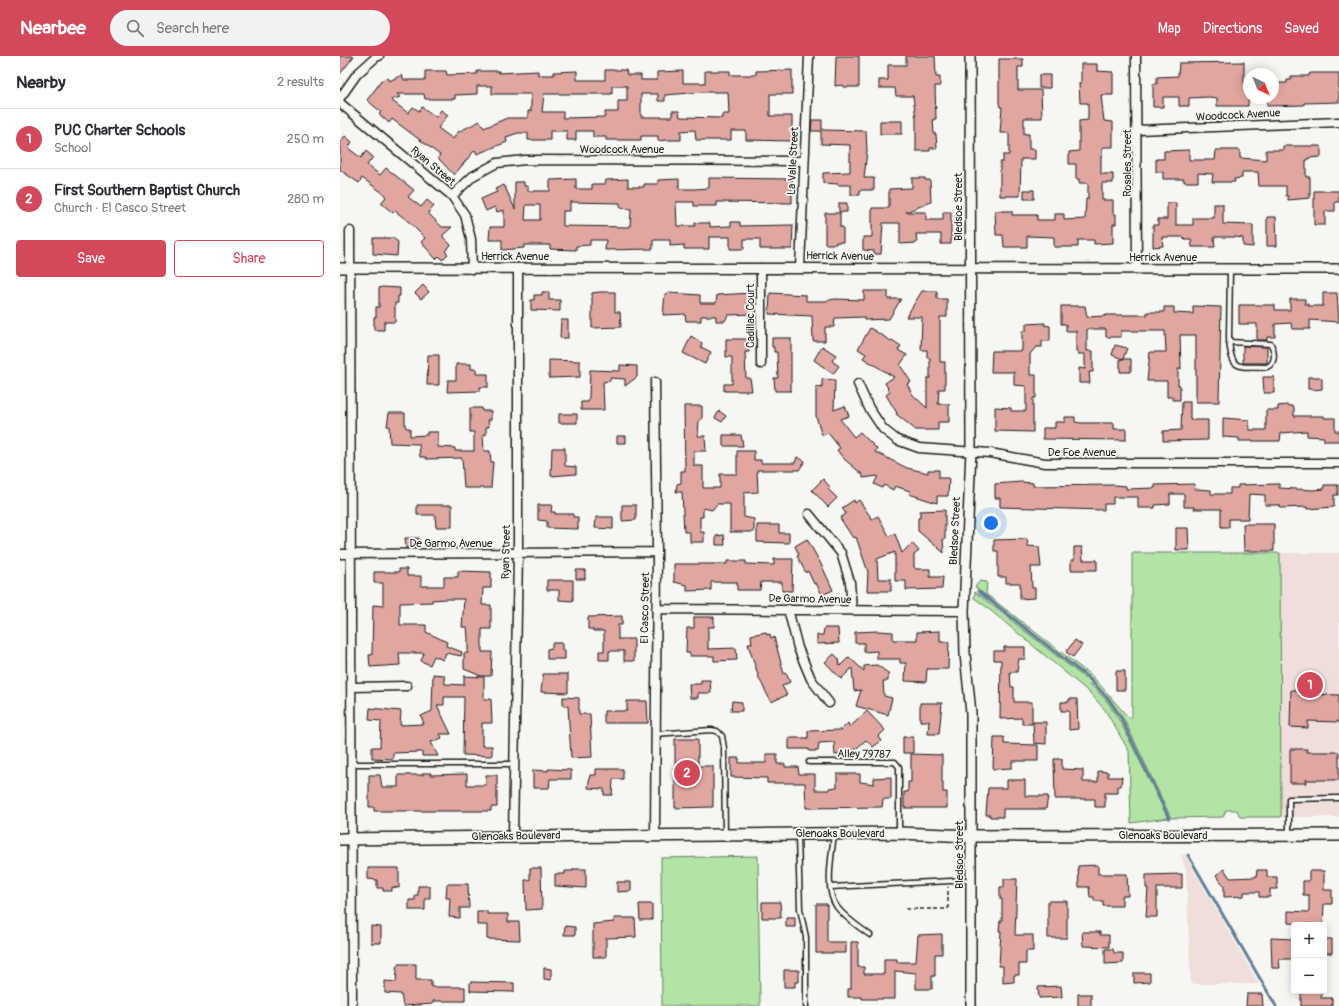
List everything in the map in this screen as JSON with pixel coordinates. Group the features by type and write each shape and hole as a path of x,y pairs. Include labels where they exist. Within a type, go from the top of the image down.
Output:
{"main road":[{"name":"Glenoaks Boulevard","path":"346,839 899,833 971,836 1339,835"}],"street":[{"path":"340,98 357,74 379,56"},
{"name":"La Valle Street","path":"800,268 810,56"},
{"name":"Bledsoe Street","path":"970,56 971,451 964,611 965,654 971,713 971,1006"},
{"name":"Rosales Street","path":"1136,56 1138,130 1137,269"},
{"name":"Ryan Street","path":"340,103 452,196 465,215 471,240 472,269"},
{"name":"Woodcock Avenue","path":"1138,130 1339,122"},
{"name":"Woodcock Avenue","path":"452,196 473,176 497,163 525,160 804,162"},
{"path":"350,231 351,764 346,839 352,1006"},
{"name":"Herrick Avenue","path":"340,268 1339,269"},
{"name":"Ryan Street","path":"512,836 518,554 518,268"},
{"name":"Cadillac Court","path":"761,268 761,364"},
{"name":"El Casco Street","path":"655,382 658,552 656,609 655,835"},
{"name":"De Foe Avenue","path":"858,384 869,408 883,430 897,440 919,448 990,453 1045,463 1339,463"},
{"path":"809,514 841,553 850,582 852,610"},
{"name":"De Garmo Avenue","path":"340,554 658,552"},
{"name":"De Garmo Avenue","path":"656,609 964,611"},
{"path":"788,609 798,648 809,673 829,703"},
{"path":"351,687 407,686"}],"lane":[{"path":"1229,342 1271,344 1273,349 1273,361 1271,365 1267,367 1240,366 1232,362 1229,342 1230,269"},
{"path":"656,734 677,734 711,730 717,731 722,736 724,748 725,834"},
{"name":"Alley 79787","path":"809,762 894,762 899,767 899,833"},
{"path":"351,764 514,764"},
{"path":"1289,835 1289,799 1339,798"},
{"path":"798,834 800,909 806,937 806,1006"},
{"path":"834,834 830,887 837,907 870,935"},
{"path":"830,887 971,880"}],"path":[{"path":"906,909 948,909 948,881"}],"shaded area":[{"path":"1280,553 1339,553 1339,817 1281,817"},
{"path":"1181,855 1186,855 1259,984 1191,984 1186,870"}],"green space":[{"path":"1132,553 1280,553 1281,817 1240,817 1237,810 1226,810 1223,817 1171,818 1125,721 1110,699 1090,678 975,587 980,581 987,582 986,594 1093,677 1128,717 1132,717"},
{"path":"975,592 1081,675 1107,701 1122,725 1168,818 1131,823 1129,751 1105,710 1090,693 974,598"},
{"path":"758,856 760,1006 662,1006 661,858"}],"building":[{"path":"340,56 354,56 340,74"},
{"path":"836,56 859,56 859,87 843,87 842,85 835,86"},
{"path":"906,56 935,56 936,77 940,77 940,86 935,86 936,119 933,119 937,148 930,148 930,151 916,151 916,119 913,96 896,96 895,88 879,88 879,80 888,80 888,65 906,65"},
{"path":"999,59 1023,59 1023,67 1018,67 1018,90 1041,90 1042,118 1024,118 1024,134 1029,134 1029,149 1035,149 1035,159 1021,159 1020,196 1000,196 1000,162 1003,162 1003,155 1009,155 1009,133 1000,133 1002,107 1000,107 999,103"},
{"path":"1244,62 1243,104 1248,104 1248,106 1217,106 1217,98 1209,97 1189,98 1189,106 1179,106 1179,97 1163,97 1163,107 1153,107 1153,84 1157,84 1157,77 1178,76 1179,63"},
{"path":"1081,64 1097,64 1097,71 1113,72 1113,95 1101,95 1104,121 1113,122 1113,147 1102,148 1101,174 1113,174 1113,183 1102,183 1102,200 1113,200 1113,214 1116,214 1116,224 1113,224 1113,243 1094,244 1094,240 1078,240 1078,247 1054,247 1054,237 1027,236 1027,247 1004,247 1003,235 996,235 995,211 1012,211 1012,215 1037,215 1037,220 1055,220 1055,214 1064,214 1064,220 1085,219 1086,199 1088,199 1088,183 1079,183 1079,179 1076,179 1076,164 1069,164 1069,152 1079,151 1079,121 1088,120 1088,103 1080,103 1079,83 1081,83"},
{"path":"605,70 626,70 627,75 641,75 641,80 657,80 657,72 683,71 683,83 705,83 705,71 730,71 730,75 756,75 756,71 792,70 792,94 770,94 770,116 792,116 792,141 746,140 746,131 731,131 731,140 696,140 695,130 681,131 681,140 658,141 658,136 641,136 641,140 606,140 606,137 593,137 593,131 576,131 576,140 567,140 567,131 550,131 550,140 528,140 528,133 518,133 506,137 507,142 477,154 475,150 454,175 438,158 440,155 392,119 389,123 379,114 381,112 367,100 380,81 387,78 389,81 402,75 404,80 425,80 425,71 446,71 447,75 477,74 477,71 499,71 499,73 538,71 538,75 554,75 554,72 577,71 577,80 605,80","holes":["477,86 492,86 492,94 531,94 531,111 528,111 528,118 507,118 484,128 480,121 458,132 453,139 438,128 448,115 441,110 436,117 422,107 419,111 413,107 408,113 391,100 400,97 397,94 424,94 425,99 455,99 455,95 477,94","612,86 627,86 627,101 618,101 618,112 605,112 605,117 563,118 563,112 542,112 544,94 612,94","728,92 729,114 722,114 722,118 680,117 679,111 672,111 672,117 641,117 641,94 658,94 658,101 665,101 665,95"]},
{"path":"1339,73 1339,102 1267,106 1267,104 1279,104 1279,83 1287,83 1287,80 1291,80 1291,76 1309,76 1309,74"},
{"path":"1039,75 1050,75 1050,88 1039,88"},
{"path":"812,120 822,120 822,130 866,131 867,151 864,178 874,178 874,190 860,190 860,195 851,195 851,185 823,183 823,173 850,172 850,145 821,144 821,131 811,131"},
{"path":"880,121 902,121 902,134 880,134"},
{"path":"345,136 352,142 348,148 361,158 366,151 373,157 367,165 380,175 386,168 414,190 408,197 421,207 427,200 434,206 429,214 442,227 452,227 443,235 443,237 451,245 445,251 448,254 442,260 439,256 436,259 421,242 425,238 409,222 394,210 393,213 381,203 386,197 383,193 362,178 359,183 340,170 340,142"},
{"path":"1283,146 1321,146 1321,157 1308,158 1308,160 1306,160 1306,177 1310,177 1310,198 1288,200 1288,196 1286,196 1286,186 1259,186 1258,172 1242,172 1242,178 1234,179 1235,182 1212,182 1213,174 1198,173 1198,182 1184,182 1184,179 1163,179 1163,172 1156,172 1156,159 1164,159 1164,151 1189,150 1189,160 1215,160 1216,150 1240,150 1240,158 1266,160 1266,150 1283,150"},
{"path":"709,178 792,179 792,203 717,202 717,206 694,206 694,202 676,202 677,226 695,226 695,223 710,223 710,227 731,226 731,222 740,222 740,226 793,225 792,249 760,249 760,239 744,239 744,249 730,249 730,237 709,237 709,249 684,249 684,245 670,246 670,240 653,240 653,249 605,250 606,240 590,240 590,245 576,246 576,250 550,249 550,245 524,245 524,248 502,250 502,240 489,240 490,227 504,227 504,210 497,212 495,207 486,211 481,199 497,192 495,189 504,185 515,209 515,182 524,182 524,186 528,186 528,191 550,191 550,180 576,179 576,189 592,189 592,184 605,184 606,180 628,179 628,187 644,187 644,184 658,184 658,180 679,179 679,189 709,188","holes":["570,202 620,203 620,208 631,209 630,227 563,226 563,211 570,211","526,205 540,205 540,220 525,220"]},
{"path":"912,178 925,178 925,180 930,180 931,202 906,212 926,212 926,220 943,220 943,212 951,212 951,244 941,244 941,234 916,234 917,243 900,244 900,223 883,223 881,254 874,254 874,251 863,250 863,237 872,237 872,208 889,208 889,189 912,188"},
{"path":"1024,190 1034,190 1034,199 1024,199"},
{"path":"1314,191 1339,191 1339,202 1335,202 1335,211 1325,211 1325,225 1314,225"},
{"path":"839,203 847,203 847,212 839,212"},
{"path":"1167,203 1176,203 1176,225 1193,225 1193,218 1214,218 1214,204 1223,204 1223,224 1253,225 1253,247 1243,246 1243,238 1235,237 1214,237 1215,247 1192,247 1191,239 1185,239 1183,237 1162,237 1163,246 1153,247 1153,225 1158,225 1158,219 1167,219"},
{"path":"825,213 840,213 840,227 843,227 843,242 836,242 836,244 825,244"},
{"path":"1267,217 1276,217 1277,246 1267,246"},
{"path":"373,238 393,238 398,242 397,256 373,254"},
{"path":"423,285 429,292 421,299 415,293"},
{"path":"379,288 400,288 400,296 398,296 398,303 395,303 395,322 384,322 384,330 374,330 376,307 379,307"},
{"path":"864,291 888,291 888,299 901,299 889,319 864,320 864,317 835,318 834,327 825,327 825,341 813,341 812,316 769,314 770,293 806,295 806,301 825,301 835,299 864,300"},
{"path":"922,291 937,291 937,299 947,299 947,317 940,317 940,362 945,362 945,389 939,389 938,404 949,404 949,422 938,422 938,430 916,430 896,414 897,413 886,395 890,392 885,383 894,377 863,358 866,354 858,349 870,328 901,346 898,350 907,355 900,365 911,382 907,384 913,395 927,408 927,378 930,378 930,358 927,358 927,350 921,350 922,317 906,317"},
{"path":"542,292 549,292 549,300 560,300 560,311 531,310 531,300 534,300 534,295 542,295"},
{"path":"615,292 615,312 620,312 621,327 592,328 592,293"},
{"path":"752,293 754,314 728,315 725,321 716,321 716,316 701,316 701,321 686,321 685,314 663,315 665,294 700,295 700,303 716,303 717,295"},
{"path":"1323,293 1337,293 1339,322 1310,320 1310,329 1292,329 1291,323 1275,324 1275,337 1267,337 1267,340 1257,340 1257,324 1239,324 1239,305 1275,305 1275,310 1290,310 1290,299 1305,299 1305,304 1308,304 1308,306 1323,306"},
{"path":"1061,306 1085,306 1087,317 1106,315 1147,315 1147,312 1164,312 1164,307 1174,307 1174,313 1193,314 1193,306 1221,307 1219,402 1196,402 1196,335 1180,335 1181,369 1178,369 1178,385 1180,385 1180,400 1173,400 1173,397 1167,397 1167,381 1147,381 1150,352 1166,352 1165,331 1121,331 1121,337 1106,337 1106,329 1087,329 1087,351 1093,351 1093,372 1089,372 1090,383 1079,383 1079,368 1085,369 1085,354 1078,354 1078,351 1076,351 1076,331 1066,331 1066,324 1061,324"},
{"path":"561,320 568,320 568,338 560,338"},
{"path":"1045,323 1044,325 1050,326 1050,341 1042,341 1042,347 1036,347 1030,354 1030,375 1036,375 1036,398 1033,398 1033,432 995,431 995,407 1011,408 1011,411 1026,411 1026,386 1014,385 1014,372 991,372 992,351 1022,351 1022,331 1026,331 1026,324"},
{"path":"691,336 702,343 701,347 711,352 705,364 683,353"},
{"path":"772,338 791,338 791,391 775,391 774,378 778,378 777,352 774,352 774,347 772,347"},
{"path":"726,339 748,339 749,352 745,352 746,378 750,378 752,391 724,391 724,384 732,384 732,357 726,357"},
{"path":"1115,345 1127,348 1123,359 1112,355"},
{"path":"822,346 836,355 832,361 839,366 833,374 814,360"},
{"path":"1243,346 1267,347 1267,363 1243,363"},
{"path":"428,355 439,355 439,385 427,385"},
{"path":"1120,359 1131,359 1131,372 1120,372"},
{"path":"549,360 580,361 580,377 549,378"},
{"path":"456,364 471,364 471,369 476,369 476,374 488,374 488,387 480,387 480,391 447,392 448,380 456,380"},
{"path":"620,365 637,366 637,377 625,386 625,379 610,378 610,381 603,382 604,410 581,410 581,402 588,402 590,370 620,371"},
{"path":"1263,377 1274,377 1274,393 1264,393"},
{"path":"1308,377 1320,377 1322,379 1322,389 1308,389"},
{"path":"822,379 835,380 834,410 845,406 849,416 840,419 854,437 860,432 877,449 875,452 907,468 928,473 928,470 939,470 939,478 949,478 948,496 937,496 937,503 909,494 910,491 895,486 893,490 884,485 882,488 874,484 878,476 863,478 863,475 843,458 837,450 840,448 828,433 823,435 821,433 816,416 816,387 822,388"},
{"path":"1182,402 1190,402 1190,420 1208,420 1208,440 1163,441 1163,431 1181,430"},
{"path":"1287,405 1294,407 1294,416 1324,416 1324,418 1335,418 1335,431 1339,431 1339,441 1324,441 1324,437 1307,436 1307,431 1281,433 1280,441 1239,441 1239,438 1223,437 1223,418 1249,420 1250,430 1266,430 1266,410 1278,410 1278,406"},
{"path":"684,406 702,406 702,419 699,420 698,436 705,436 706,451 694,451 694,466 703,466 703,488 720,488 720,474 737,474 737,451 754,451 754,460 761,460 761,463 795,463 797,457 805,461 799,470 757,470 758,492 744,493 744,517 754,519 754,532 730,532 730,504 717,504 712,510 703,508 703,517 700,517 700,532 704,532 704,542 690,542 690,532 684,532 682,492 676,492 677,484 681,483 681,471 685,471"},
{"path":"470,408 482,408 482,411 491,411 491,420 488,420 489,427 486,427 486,435 483,435 484,451 490,451 491,462 493,462 491,488 464,488 462,458 426,459 426,457 420,457 419,444 390,443 389,426 387,426 389,413 405,413 405,425 406,428 410,428 410,436 427,435 427,432 438,432 438,447 455,448 455,451 474,451 474,432 470,432"},
{"path":"719,411 726,416 722,422 715,418"},
{"path":"559,414 577,414 577,423 559,423"},
{"path":"1065,417 1075,417 1075,422 1081,423 1114,423 1114,429 1126,429 1126,440 1043,439 1043,428 1055,428 1055,422 1065,422"},
{"path":"723,435 741,435 743,446 723,446"},
{"path":"617,436 626,436 626,443 617,443"},
{"path":"552,448 565,448 565,466 576,467 576,474 551,476"},
{"path":"823,479 830,487 828,489 837,498 828,507 812,490"},
{"path":"1021,482 1033,483 1033,486 1114,485 1126,486 1126,489 1155,488 1155,485 1195,484 1194,489 1211,490 1211,494 1230,494 1230,488 1238,488 1238,485 1279,484 1279,488 1313,490 1324,489 1324,485 1338,485 1338,495 1334,495 1334,507 1307,509 1307,507 1280,508 1280,505 1265,505 1265,495 1249,494 1248,519 1229,519 1229,527 1221,527 1221,509 1194,509 1194,507 1184,507 1184,494 1170,494 1170,504 1155,505 1155,508 1138,508 1138,497 1113,497 1113,504 1104,504 1104,510 1000,507 1000,498 995,498 995,484"},
{"path":"854,500 855,503 859,500 872,519 878,516 889,536 895,534 902,553 912,543 919,551 914,555 914,567 916,569 930,569 930,577 943,577 942,589 906,590 906,581 895,581 895,552 877,559 878,579 891,579 891,591 867,591 868,572 856,537 853,538 840,518 846,514 842,508"},
{"path":"417,505 452,505 452,527 436,527 435,515 417,515"},
{"path":"538,505 552,505 551,512 555,512 555,514 573,514 573,517 578,517 578,529 547,528 547,521 538,520"},
{"path":"622,505 636,505 636,520 622,521"},
{"path":"945,510 945,539 943,539 944,553 918,531 918,518 920,518 920,511"},
{"path":"596,517 613,517 613,529 595,528"},
{"path":"1243,524 1274,524 1274,551 1244,551"},
{"path":"757,525 779,525 779,533 789,533 789,543 757,542"},
{"path":"1176,528 1188,528 1189,550 1176,550"},
{"path":"724,535 725,545 716,545 716,536"},
{"path":"405,538 419,538 419,548 406,548"},
{"path":"807,539 833,590 822,595 816,583 814,584 808,571 806,573 797,556 799,555 795,546"},
{"path":"1027,539 1028,546 1039,547 1041,567 1031,567 1032,588 1035,588 1035,598 1020,599 1020,583 1006,583 1006,577 998,577 998,551 994,551 994,540"},
{"path":"1074,547 1082,547 1083,560 1097,560 1097,570 1071,570 1071,560 1074,560"},
{"path":"774,559 793,559 792,591 782,591 782,582 761,582 760,590 737,590 737,582 711,582 711,590 687,591 687,585 674,582 674,564 727,564 727,561 746,561 746,564 774,565"},
{"path":"399,569 407,569 407,576 421,576 421,586 444,586 444,577 458,577 458,571 491,572 491,588 483,588 482,605 491,605 491,629 482,629 482,652 492,652 491,676 481,676 464,669 464,653 468,653 468,638 467,627 462,627 464,599 400,603 400,625 426,625 426,632 447,642 446,646 462,652 461,656 446,653 443,660 434,656 430,665 421,661 424,653 399,653 400,665 370,667 369,655 372,655 373,605 383,606 383,583 374,583 374,572 399,572"},
{"path":"576,570 585,570 585,579 576,579"},
{"path":"547,580 573,580 573,601 559,600 559,590 547,590"},
{"path":"622,616 622,625 618,625 618,639 634,639 634,661 624,661 624,651 609,651 609,660 599,660 599,651 604,651 604,631 593,631 593,629 588,629 588,617"},
{"path":"694,617 714,617 714,627 708,627 708,649 736,648 737,660 714,661 714,656 690,656 690,653 686,653 687,628 694,628"},
{"path":"824,628 838,628 839,643 817,644 817,635 823,635"},
{"path":"940,631 940,642 949,642 948,669 927,669 926,682 905,681 906,663 900,663 900,659 877,659 877,651 864,652 864,643 855,643 855,632 893,632 893,640 917,640 917,632"},
{"path":"766,632 767,635 770,634 771,638 774,637 784,674 786,673 790,682 782,686 787,695 771,702 759,678 748,644 752,644 751,635"},
{"path":"1075,640 1082,645 1073,657 1066,652"},
{"path":"552,643 562,643 562,650 565,650 565,659 547,659 547,649 552,648"},
{"path":"1004,647 1025,647 1025,659 1019,659 1017,672 1010,672 1011,687 1014,687 1014,702 1032,702 1032,724 1022,724 1022,718 1000,719 1001,660 994,660 994,651 1004,651"},
{"path":"834,654 839,659 840,666 849,657 864,671 864,666 877,665 888,673 888,681 883,681 884,696 892,698 888,715 856,706 861,690 854,691 852,668 841,679 825,662"},
{"path":"1116,671 1125,671 1125,690 1116,690"},
{"path":"433,674 444,675 445,684 464,685 464,676 484,677 484,699 491,699 492,723 482,723 482,746 492,746 492,756 463,755 464,697 444,697 444,705 437,705 451,734 440,734 442,738 431,742 438,756 422,756 422,752 393,753 393,759 372,758 372,747 380,747 381,721 369,720 370,708 401,711 400,725 424,724 421,716 432,711"},
{"path":"543,674 568,674 568,693 541,692"},
{"path":"701,680 710,680 711,693 698,693 698,698 690,698 689,684 701,684"},
{"path":"1291,690 1305,690 1307,694 1339,695 1339,722 1308,721 1308,728 1290,727"},
{"path":"563,697 579,698 579,714 590,714 592,757 571,758 568,706 563,706"},
{"path":"1069,699 1077,699 1078,729 1069,730 1069,711 1061,711 1061,702 1069,702"},
{"path":"627,701 647,701 648,723 604,723 604,711 627,711"},
{"path":"732,701 742,702 742,711 731,711"},
{"path":"920,703 942,703 939,734 928,734 929,721 920,721"},
{"path":"867,711 885,730 878,737 881,741 873,747 866,740 851,753 835,755 834,742 819,743 818,751 809,751 809,749 789,749 789,738 808,738 808,731 841,730 848,723 850,727"},
{"path":"1033,722 1046,722 1046,744 1034,743"},
{"path":"903,737 913,737 913,753 903,753"},
{"path":"994,737 1004,737 1004,744 1038,745 1038,761 1012,761 1012,768 993,769"},
{"path":"675,739 698,739 698,766 713,766 713,807 675,808"},
{"path":"1290,749 1307,749 1306,752 1339,752 1339,780 1305,780 1306,783 1290,783"},
{"path":"766,754 777,754 777,764 785,764 785,767 798,767 799,774 815,774 815,790 829,790 829,788 837,787 837,774 860,774 860,782 874,784 874,778 891,777 891,799 883,799 882,807 806,808 805,783 767,783 767,778 731,777 731,758 739,758 739,763 766,763"},
{"path":"911,754 942,755 942,782 943,792 947,792 947,808 904,808 904,792 908,792 908,782 911,782"},
{"path":"1054,759 1062,759 1062,769 1083,770 1083,782 1098,782 1098,771 1108,772 1108,777 1122,777 1121,786 1118,786 1118,793 1105,793 1105,807 1095,807 1095,799 1055,799"},
{"path":"548,769 571,770 571,779 550,779 549,788 533,788 533,770 548,771"},
{"path":"596,769 623,769 623,779 613,779 612,795 604,795 604,789 588,788 590,775 596,775"},
{"path":"423,773 431,773 430,775 467,774 467,785 486,785 486,775 497,775 497,807 491,807 491,811 374,811 374,807 369,807 369,775 380,775 382,787 398,787 398,775 423,775"},
{"path":"1007,780 1025,780 1025,796 1048,796 1046,809 1003,809 1003,817 990,817 990,815 986,815 988,788 1007,788"},
{"path":"1098,865 1098,874 1127,874 1128,896 1122,896 1122,906 1103,906 1103,901 1094,901 1094,897 1090,897 1089,887 1079,887 1078,866"},
{"path":"368,868 399,868 399,888 392,887 392,891 383,891 383,888 377,888 377,880 368,879"},
{"path":"530,868 541,868 542,909 526,910 525,880 530,880"},
{"path":"573,869 586,869 586,888 555,886 555,874 565,874 565,871 573,871"},
{"path":"1224,869 1230,878 1256,877 1257,870 1267,870 1267,877 1277,877 1277,889 1270,889 1270,897 1259,897 1259,892 1244,892 1244,896 1224,897 1224,886 1216,875"},
{"path":"1309,871 1324,871 1324,890 1332,890 1332,904 1324,904 1323,922 1288,923 1288,911 1309,912 1309,895 1303,895 1303,881 1309,881"},
{"path":"1182,874 1182,888 1157,888 1157,917 1146,917 1148,888 1146,888 1146,875"},
{"path":"1004,879 1017,879 1015,935 1033,935 1033,951 1026,951 1026,964 1019,964 1019,975 1014,975 1014,982 1003,983 1003,966 999,966 1001,931 999,931 1000,921 1002,921 1002,899 1000,899 1000,887 1004,887"},
{"path":"617,882 631,882 631,891 617,892"},
{"path":"447,884 468,884 469,908 460,908 460,918 449,917 450,898 446,898"},
{"path":"418,886 430,886 430,898 425,898 425,910 409,910 409,900 415,900 415,895 418,895"},
{"path":"1048,901 1067,901 1067,938 1048,938"},
{"path":"762,902 780,902 781,918 762,918"},
{"path":"639,904 652,904 652,920 640,920"},
{"path":"816,904 827,904 827,942 846,942 846,953 816,953"},
{"path":"477,911 487,911 487,914 508,914 508,922 519,922 520,940 487,939 487,925 477,925"},
{"path":"786,917 795,917 795,927 786,927"},
{"path":"614,918 635,918 636,937 606,938 606,957 593,957 593,924 614,922"},
{"path":"371,926 381,927 381,943 371,943"},
{"path":"565,926 575,927 575,935 564,935"},
{"path":"1082,932 1100,932 1100,935 1109,935 1109,947 1083,946"},
{"path":"942,934 942,954 935,954 935,976 932,976 932,989 916,989 916,973 895,971 895,999 862,999 862,997 848,997 848,989 851,989 851,942 858,942 858,967 864,967 864,974 884,974 884,959 897,959 897,962 916,962 918,935"},
{"path":"1271,938 1291,939 1291,959 1279,959 1280,968 1272,968"},
{"path":"1327,939 1332,939 1332,953 1327,953"},
{"path":"1105,949 1113,949 1114,953 1123,953 1123,963 1105,964"},
{"path":"399,964 416,964 416,980 431,980 431,987 465,987 465,1001 433,1001 433,1004 403,1006 401,994 385,993 385,981 396,982 396,967"},
{"path":"544,968 551,969 551,980 544,979"},
{"path":"784,970 799,970 799,982 795,982 795,987 784,987"},
{"path":"1134,973 1150,973 1150,982 1134,983"},
{"path":"470,982 514,983 514,992 470,991"},
{"path":"1061,986 1062,997 1039,998 1038,987"},
{"path":"1078,994 1091,994 1091,1006 1078,1006"},
{"path":"1247,994 1262,994 1263,1006 1246,1006"},
{"path":"1301,994 1321,994 1321,998 1332,998 1332,1006 1301,1006"}],"waterway":[{"path":"978,591 1087,677 1109,700 1122,720 1169,818"},
{"path":"1188,855 1276,1006"}],"place":[{"name":"PUC Charter Schools","path":"1310,685"},
{"name":"First Southern Baptist Church","path":"687,773"}]}
